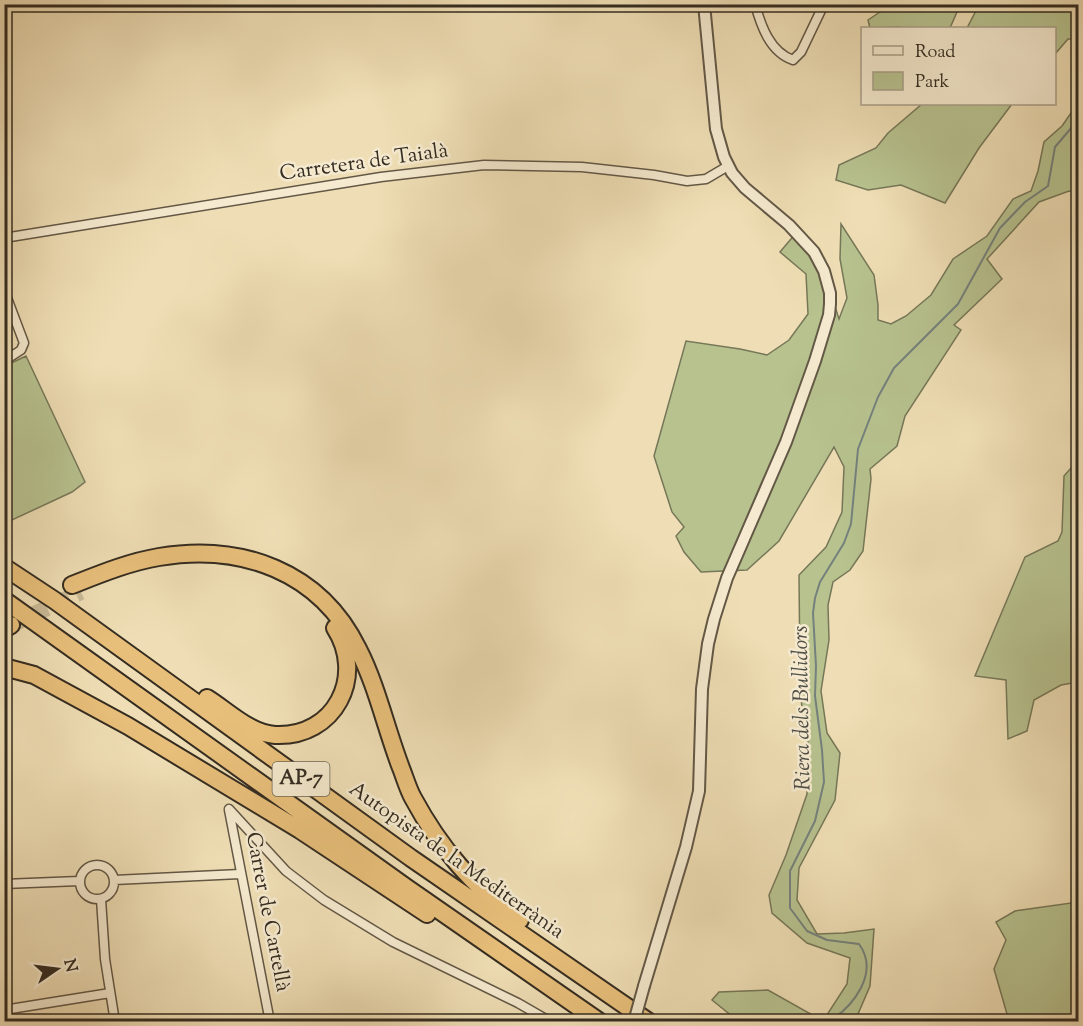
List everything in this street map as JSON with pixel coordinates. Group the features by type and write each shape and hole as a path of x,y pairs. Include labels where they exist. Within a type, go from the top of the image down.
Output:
{"highway":[{"path":"100,634 209,699 246,725 274,735 298,733 328,715 338,704 347,682 349,669 344,643 327,618 310,601 284,582 251,568 199,563 139,571 77,588 110,570 157,557 189,553 242,556 279,570 304,584 323,600 343,624 358,649 411,796 452,859 503,908 573,958 600,988"},
{"name":"Autopista de la Mediterrània","path":"4,567 393,845 649,1022"},
{"name":"AP-7","path":"4,600 407,888 600,1022"},
{"path":"4,667 34,675 128,726 300,830 404,901 531,975"}],"street":[{"path":"634,1022 686,847 699,791 702,688 714,620 727,578 790,431 815,361 830,304 830,293 824,270 814,252 789,225 745,188 728,166 716,129 704,4"},
{"path":"754,4 761,23 775,48 793,60 801,52 824,4"},
{"name":"Carretera de Taialà","path":"4,238 381,177 484,165 582,167 687,181 706,179 728,166"},
{"path":"4,290 24,343 21,350 4,361"},
{"name":"Carrer de Cartellà","path":"270,1022 229,809 286,871 324,900 393,942 518,1003 551,1022"},
{"path":"93,865 104,866 114,880 110,894 101,899 86,896 79,881 83,871 93,865"},
{"path":"114,880 240,874"},
{"path":"4,884 79,881"},
{"path":"101,899 115,1022"},
{"path":"4,1010 110,993"}],"green space":[{"path":"892,4 960,4 950,27 870,27 868,20"},
{"path":"979,5 1078,5 1078,39 1068,39 1056,53 1056,27 968,27"},
{"path":"1078,103 1078,194 1069,191 1039,202 987,259 1002,279 954,325 961,330 905,416 897,446 870,469 871,479 863,551 850,570 833,582 828,605 829,640 821,691 827,733 840,753 835,800 799,868 797,900 817,934 874,929 870,986 855,1021 823,1021 847,984 850,958 807,943 772,913 769,895 786,855 807,794 808,735 802,711 800,676 799,575 826,547 842,512 844,467 834,447 779,541 747,570 701,572 684,552 676,536 684,527 672,512 654,456 686,341 767,355 789,340 808,314 806,274 780,252 796,233 819,256 839,319 847,298 840,259 841,224 874,275 878,320 891,324 906,316 931,295 953,259 987,236 1013,199 1031,191 1044,142 1062,126"},
{"path":"921,105 1011,105 979,148 945,203 901,185 868,190 836,180 839,165 876,148 888,133"},
{"path":"26,356 85,482 72,492 12,520 4,515 5,366"},
{"path":"1078,460 1078,682 1061,685 1034,700 1027,731 1008,739 1006,680 975,676 1025,557 1058,541 1062,532 1064,476"},
{"path":"1078,902 1078,1021 1009,1021 994,969 1006,940 996,922 1015,911"},
{"path":"768,990 823,1021 738,1021 712,1000 719,992"}],"waterway":[{"name":"Riera dels Bullidors","path":"828,1022 846,1008 861,988 867,966 865,955 859,944 827,940 807,931 790,908 790,871 815,821 824,782 815,696 813,613 815,598 820,582 844,543 851,524 858,449 878,397 894,368 958,304 1000,228 1025,202 1048,186 1055,147 1078,120"}],"tunnel":[{"path":"11,625 81,592"}]}
